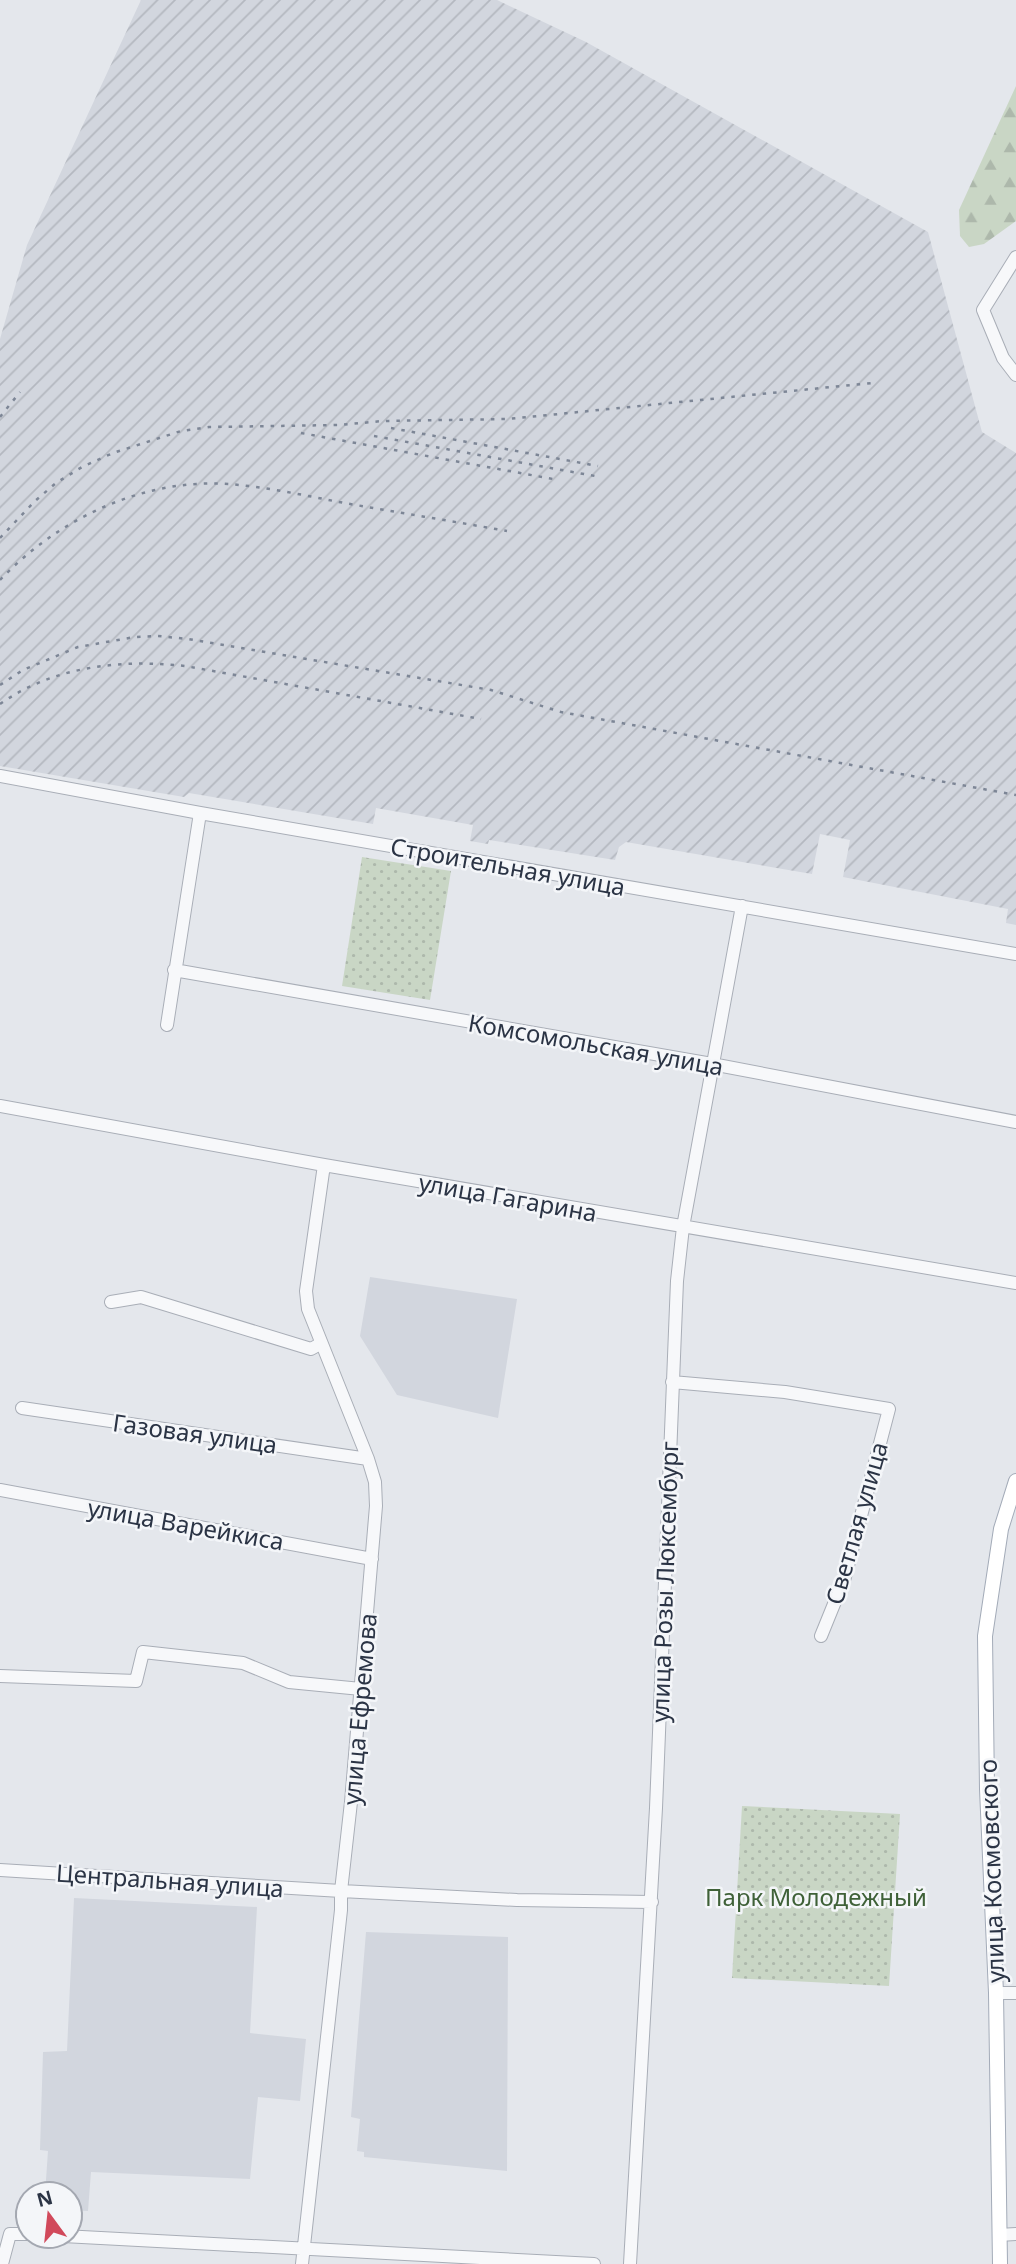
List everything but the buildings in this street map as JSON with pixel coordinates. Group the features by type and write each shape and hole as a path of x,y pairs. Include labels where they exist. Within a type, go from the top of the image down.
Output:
{"main road":[{"name":"улица Космовского","path":"1000,2264 996,1993 987,1789 985,1636 1002,1529 1016,1481"}],"street":[{"path":"1016,257 983,310 1003,358 1016,375"},
{"name":"Строительная улица","path":"0,776 1016,954"},
{"path":"167,1025 200,813"},
{"name":"улица Розы Люксембург","path":"630,2264 652,1902 677,1281 683,1227 742,906"},
{"name":"Комсомольская улица","path":"174,970 712,1064 1016,1122"},
{"name":"улица Гагарина","path":"0,1106 324,1166 1016,1283"},
{"name":"улица Ефремова","path":"302,2264 341,1910 376,1506 375,1482 368,1459 307,1309 306,1291 324,1166"},
{"path":"111,1301 141,1297 311,1349 320,1344"},
{"name":"Светлая улица","path":"672,1382 785,1392 888,1409 845,1577 821,1636"},
{"name":"Газовая улица","path":"22,1408 368,1459"},
{"name":"улица Варейкиса","path":"0,1490 372,1559"},
{"path":"0,1676 136,1681 143,1652 243,1663 289,1682 361,1689"},
{"name":"Центральная улица","path":"0,1870 517,1900 652,1902"},
{"path":"996,1993 1016,1993"},
{"path":"2,2264 10,2234 14,2234"},
{"path":"999,2235 1016,2234"},
{"path":"84,2237 594,2264"}],"shaded area":[{"path":"141,0 497,0 586,42 928,232 982,432 1016,453 1016,925 1006,923 1008,909 843,877 850,840 820,834 812,874 626,842 619,847 615,860 489,840 488,844 470,841 473,825 376,808 373,824 189,793 184,797 0,766 0,339 27,245"},
{"path":"370,1277 517,1299 498,1418 397,1395 360,1336"},
{"path":"74,1898 257,1907 250,2033 306,2039 300,2101 258,2097 250,2179 91,2172 88,2211 84,2211 84,2180 46,2180 48,2151 40,2150 43,2052 67,2051"},
{"path":"366,1932 508,1937 507,2171 364,2157 364,2152 357,2151 360,2119 351,2117"}],"green space":[{"path":"1016,86 1016,221 984,244 969,247 960,236 959,210"},
{"path":"362,857 451,871 430,1000 342,986"},
{"name":"Парк Молодежный","path":"742,1806 900,1814 889,1986 732,1978"}],"railway":[{"path":"0,538 35,501 56,483 82,467 113,453 181,431 209,427 508,419 872,383"},
{"path":"0,417 20,392"},
{"path":"391,428 598,466"},
{"path":"301,433 553,479"},
{"path":"374,436 595,476"},
{"path":"0,580 48,538 75,521 134,496 197,484 229,484 271,489 507,531"},
{"path":"0,685 23,670 78,647 135,637 188,639 491,690 561,712 1016,795"},
{"path":"0,704 21,691 65,673 113,665 161,664 481,719"}]}
